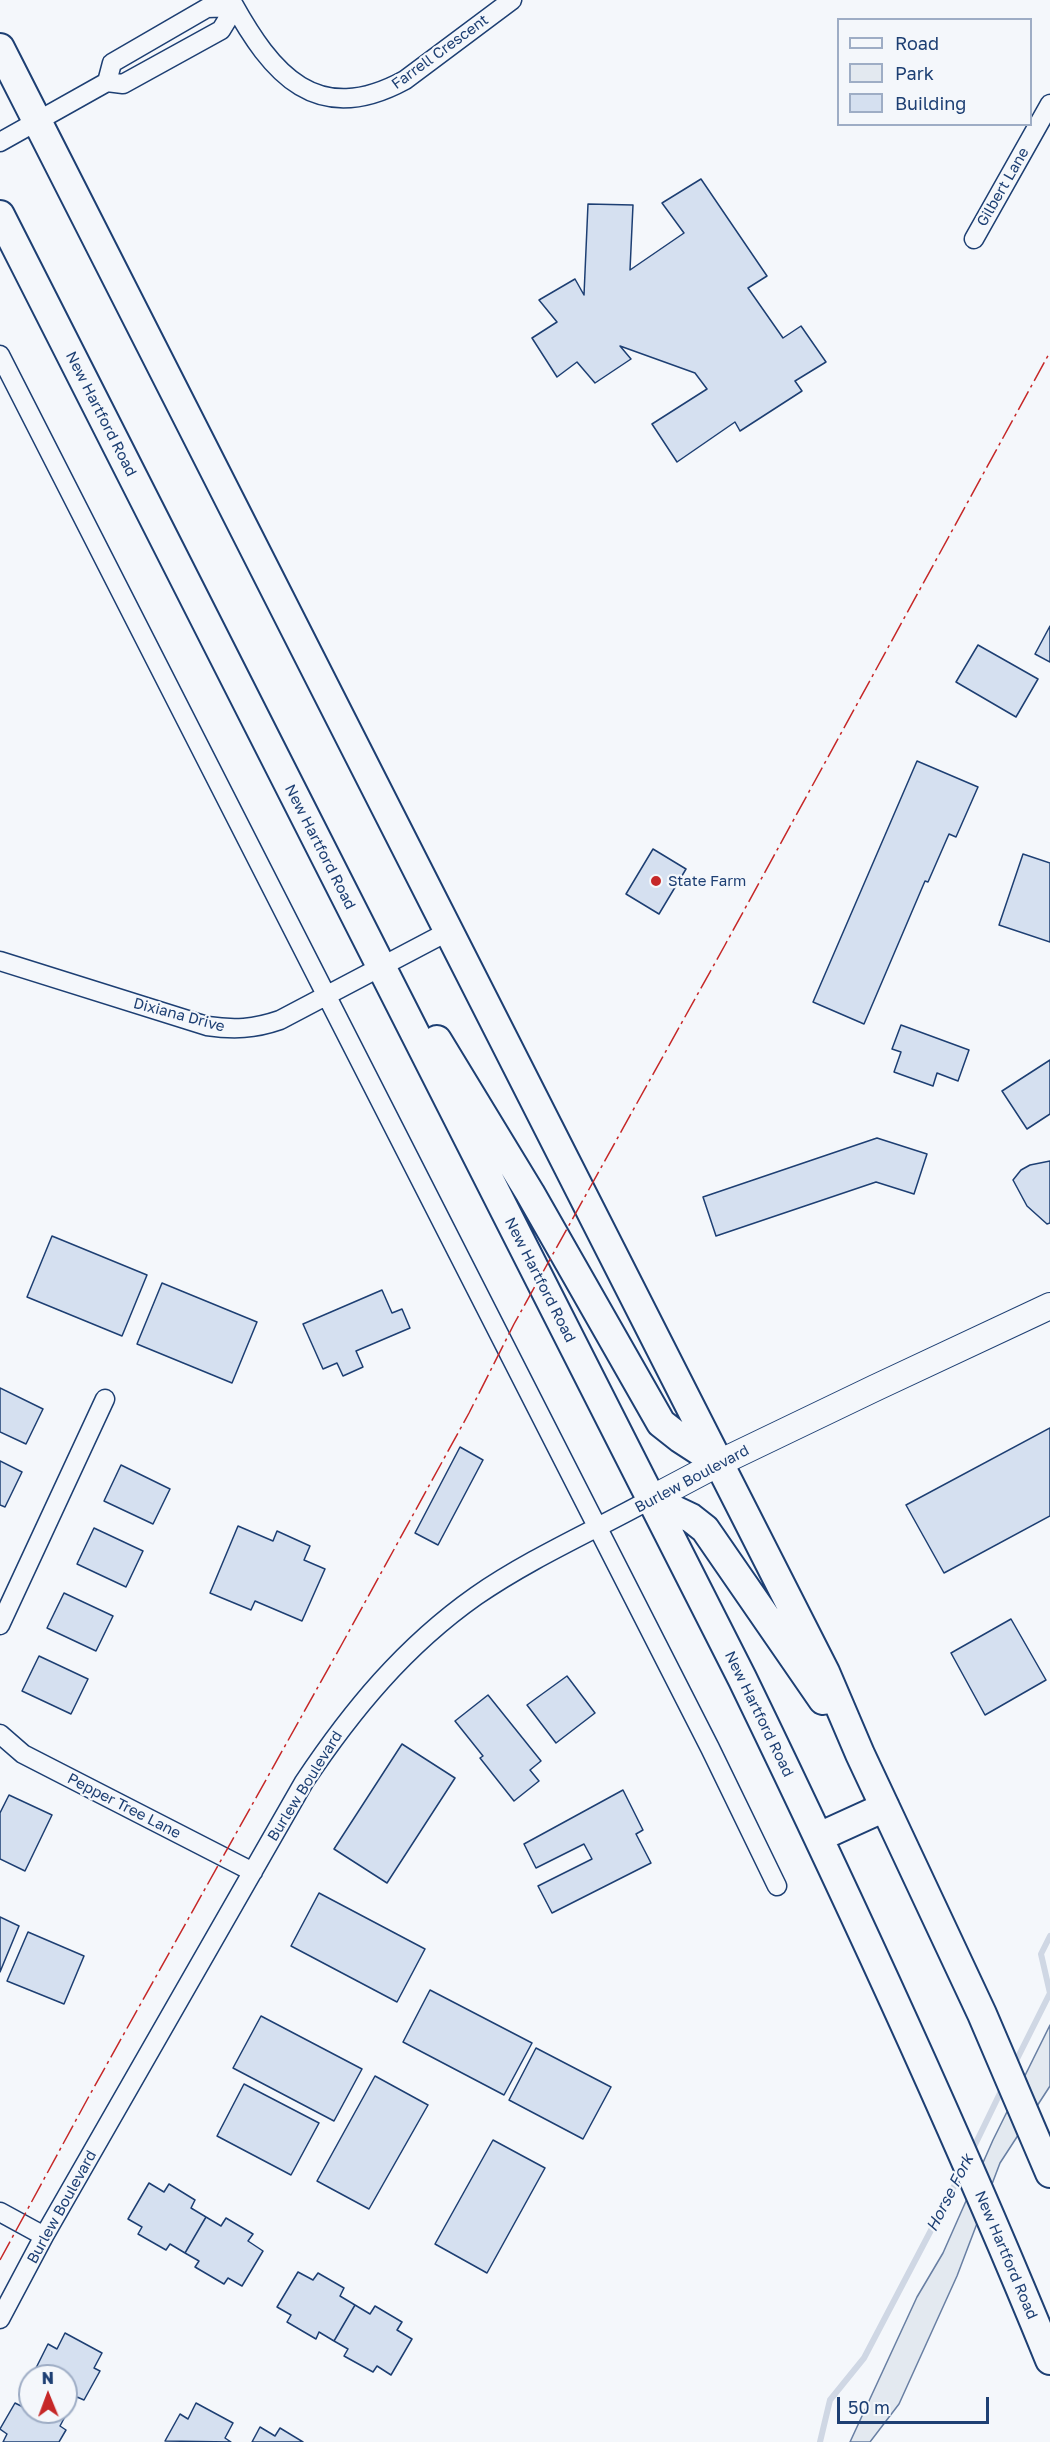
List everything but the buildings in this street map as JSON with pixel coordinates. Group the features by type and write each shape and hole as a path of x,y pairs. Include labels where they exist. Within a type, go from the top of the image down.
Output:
{"main road":[{"path":"0,48 825,1672 860,1754 982,2014 1050,2173"},
{"name":"New Hartford Road","path":"0,215 651,1499 819,1838 994,2222 1050,2361"},
{"path":"381,967 434,1035 484,1116 661,1423 719,1463"},
{"path":"651,1499 690,1518 705,1529 860,1754"},
{"path":"819,1838 885,1807"}],"street":[{"name":"Farrell Crescent","path":"233,3 278,70 303,88 318,95 342,99 365,97 387,90 405,80 512,0"},
{"path":"107,82 112,63 207,8 233,3"},
{"path":"0,142 107,82 123,84 221,30 233,3"},
{"name":"Gilbert Lane","path":"974,239 1050,104"},
{"path":"0,355 710,1748 777,1886"},
{"name":"Dixiana Drive","path":"0,961 207,1026 234,1030 258,1028 280,1020 326,998 448,931"},
{"name":"Burlew Boulevard","path":"0,2319 44,2236 304,1782 335,1735 369,1692 405,1654 442,1621 478,1595 597,1527 719,1463 1050,1306"},
{"path":"0,1625 105,1399"},
{"name":"Pepper Tree Lane","path":"0,1734 23,1754 253,1872"},
{"path":"0,2212 44,2236"}],"green space":[{"path":"1050,2025 1050,2086 1000,2163 957,2276 899,2404 870,2442 850,2442 917,2297 943,2253 993,2140"}],"waterway":[{"name":"Horse Fork","path":"1014,2065 1050,1993 1041,1954 1050,1936"},
{"name":"Horse Fork","path":"972,2151 1003,2087"},
{"name":"Horse Fork","path":"820,2442 830,2400 864,2358 961,2173"}],"power":[{"path":"0,2260 342,1644 469,1413 514,1324 1050,352"}],"place":[{"name":"State Farm","path":"656,881"}]}
